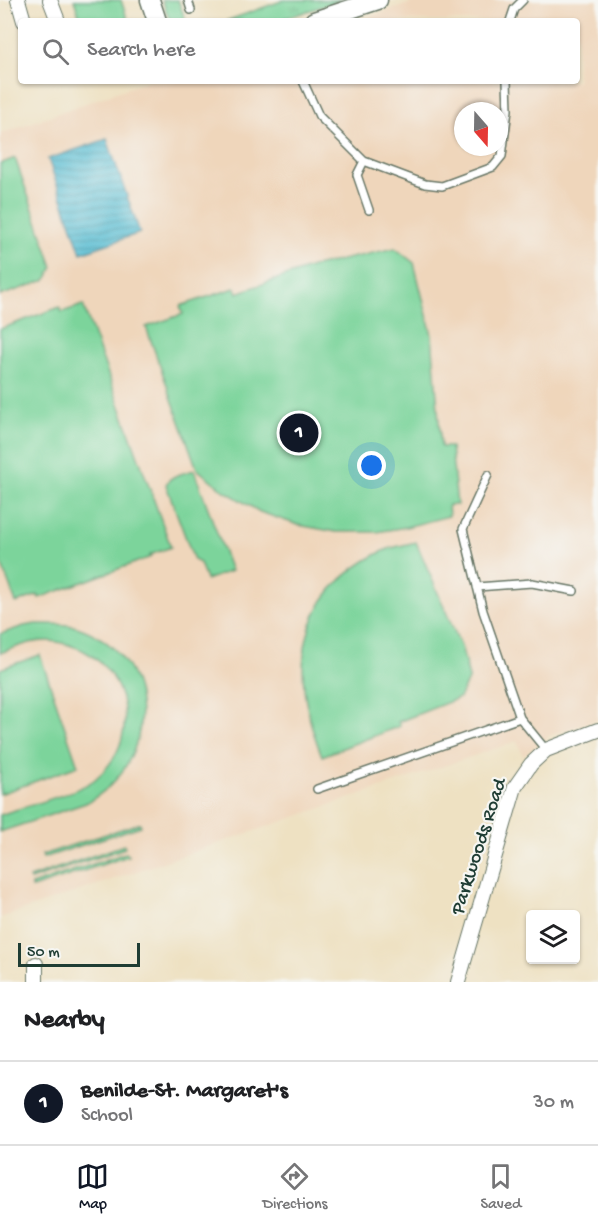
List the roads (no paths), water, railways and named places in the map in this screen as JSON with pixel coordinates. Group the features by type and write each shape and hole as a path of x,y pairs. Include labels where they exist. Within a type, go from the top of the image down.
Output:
{"street":[{"path":"18,0 23,18"},
{"path":"50,0 57,18"},
{"path":"150,0 157,18"},
{"path":"323,18 378,0"},
{"name":"Parkwoods Road","path":"458,982 515,788 531,764 546,750 598,730"},
{"path":"36,964 36,982"}],"lane":[{"path":"188,0 191,10"},
{"path":"511,18 514,9 513,0"},
{"path":"514,9 523,0"},
{"path":"304,84 319,116 363,161 425,184 442,186 493,168 502,156 508,110 507,84"},
{"path":"363,161 357,175 369,210"},
{"path":"488,475 463,529 483,611 520,718 546,750"},
{"path":"477,587 532,584 574,591"},
{"path":"317,789 520,718"}],"water":[{"path":"107,139 140,233 81,253 48,159"}],"place":[{"name":"Benilde-St. Margaret's","path":"299,433"}]}
